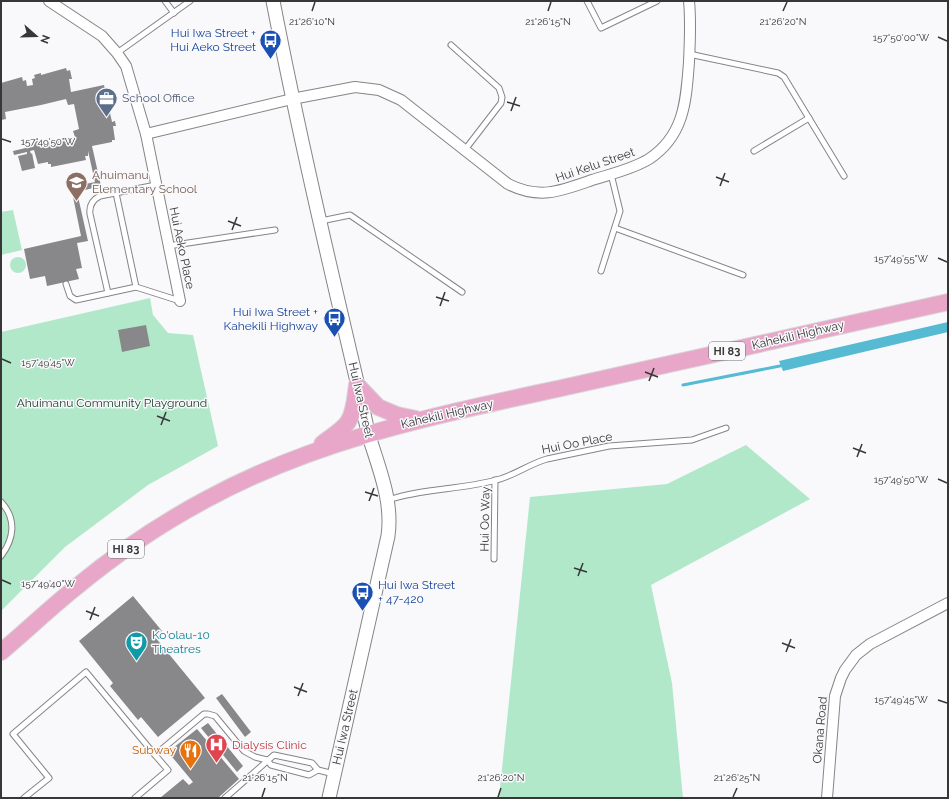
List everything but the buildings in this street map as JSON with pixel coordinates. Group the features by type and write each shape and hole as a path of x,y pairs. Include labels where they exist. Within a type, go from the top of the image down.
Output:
{"main road":[{"name":"Kahekili Highway","path":"1,652 74,589 122,552 150,533 178,515 237,483 311,452 420,420 948,302"},
{"path":"358,385 378,406 386,411 420,420"},
{"path":"311,452 342,428 348,421 352,413 358,385"}],"street":[{"name":"Hui Aeko Place","path":"49,1 102,36 118,53 126,66 146,134 180,301"},
{"name":"Hui Iwa Street","path":"273,1 292,100 369,434 388,500 390,519 388,536 329,798"},
{"name":"Hui Kelu Street","path":"146,134 355,87 379,90 401,100 464,151 516,189 545,194 565,190 642,163 658,152 671,138 680,122 685,106 689,54 689,1"},
{"name":"Okana Road","path":"827,798 834,701 845,670 856,655 870,644 948,603"}],"lane":[{"path":"165,1 174,13"},
{"path":"118,53 190,1"},
{"path":"587,1 601,28 657,1"},
{"path":"450,45 499,88 502,94 501,104 464,151"},
{"path":"689,54 781,74 844,176"},
{"path":"754,151 809,118"},
{"path":"600,271 620,214 620,208 611,174"},
{"path":"108,293 90,210 92,203 97,197 156,185"},
{"path":"116,193 136,287"},
{"path":"320,221 350,215 462,292"},
{"path":"615,228 743,275"},
{"path":"168,246 275,230"},
{"path":"66,284 70,296 74,300 136,287 180,301"},
{"name":"Hui Oo Place","path":"388,500 407,494 495,480 512,474 546,458 609,446 692,440 726,428"},
{"name":"Hui Oo Way","path":"494,559 495,480"},
{"path":"1,502 9,514 12,527 10,541 1,556"},
{"path":"24,798 49,778 13,734 86,672 168,770 135,798"},
{"path":"155,755 204,714 208,714 215,716 244,751 267,760 271,765 309,775 318,770"},
{"path":"225,798 274,755 312,763 318,770 334,774"}],"green space":[{"path":"13,210 22,250 1,255 1,212"},
{"path":"18,257 25,262 26,265 21,272 18,273 11,268 10,265 15,258"},
{"name":"Ahuimanu Community Playground","path":"150,298 153,315 168,333 193,335 218,446 148,485 65,547 1,611 1,332"},
{"path":"746,445 810,499 651,585 672,683 683,798 499,798 530,497 667,484"}],"water":[{"path":"948,322 948,332 783,371 779,361"}],"waterway":[{"path":"683,385 785,365"}],"place":[{"name":"Hui Iwa Street + Hui Aeko Street","path":"271,60"},
{"name":"School Office","path":"107,118"},
{"name":"Ahuimanu Elementary School","path":"76,202"},
{"name":"Hui Iwa Street + Kahekili Highway","path":"334,338"},
{"name":"Hui Iwa Street + 47-420","path":"363,612"},
{"name":"Ko'olau-10 Theatres","path":"136,662"},
{"name":"Dialysis Clinic","path":"217,764"},
{"name":"Subway","path":"191,770"}]}
